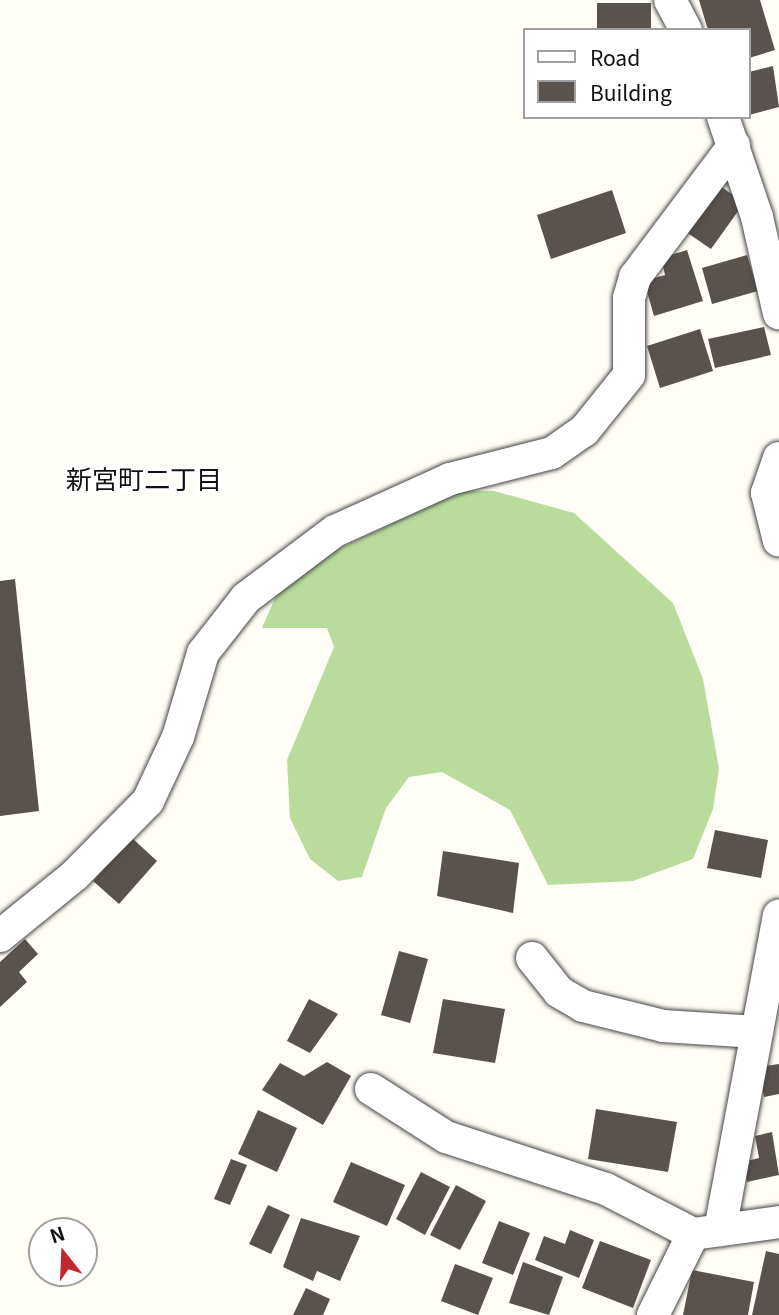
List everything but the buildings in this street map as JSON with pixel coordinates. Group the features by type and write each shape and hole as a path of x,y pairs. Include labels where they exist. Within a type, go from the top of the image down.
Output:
{"street":[{"path":"670,0 685,28"},
{"path":"728,131 779,314"},
{"path":"0,936 75,875 148,801 178,737 203,653 246,598 335,531 450,479 552,453 591,424 629,375 629,298 635,277 728,131"},
{"path":"779,458 767,493 779,541"},
{"path":"653,1315 707,1232 757,1032 779,915"},
{"path":"532,958 558,992 583,1006 663,1026 757,1032"},
{"path":"371,1089 446,1137 606,1189 707,1232 779,1222"}],"green space":[{"path":"461,491 494,491 574,513 673,603 703,679 719,769 713,809 693,859 633,881 548,885 510,810 442,772 409,777 386,808 362,877 338,881 310,859 290,818 287,760 334,647 327,628 262,628 278,591 336,550"}],"district":[{"name":"新宮町二丁目","path":"144,478"}]}
